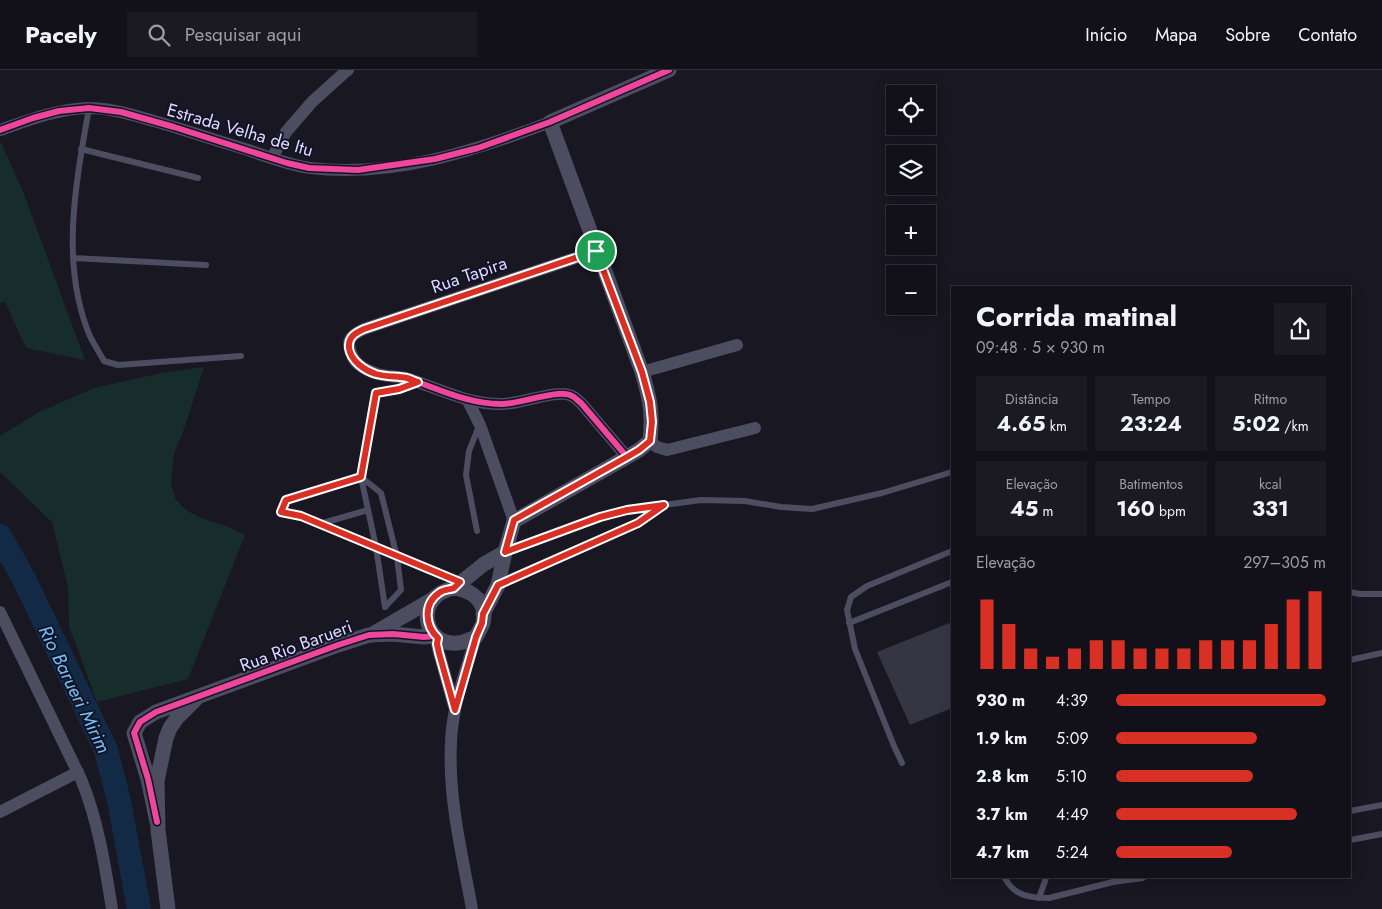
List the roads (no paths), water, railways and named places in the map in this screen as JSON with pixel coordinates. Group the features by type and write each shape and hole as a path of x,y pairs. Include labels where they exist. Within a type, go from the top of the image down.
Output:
{"street":[{"path":"272,158 286,132 312,102 348,70"},
{"name":"Estrada Velha de Itu","path":"0,130 59,111 89,108 121,112 174,126 309,168 358,170 435,159 478,148 550,122 669,70"},
{"path":"514,520 639,450 650,441 652,422 650,402 642,372 550,122"},
{"name":"Rua Tapira","path":"418,382 407,378 376,374 359,365 352,358 349,349 349,339 354,333 364,329 596,251"},
{"path":"642,372 737,345"},
{"path":"418,382 468,401 502,404 557,394 572,395 627,457"},
{"path":"468,401 480,425 514,520 498,585 483,614"},
{"path":"650,441 658,447 667,450 754,428"},
{"path":"476,637 455,644 437,637 430,629 428,622 429,606 438,593 457,585 484,564 505,552"},
{"path":"457,585 477,598 482,605 483,614 482,623 476,637 455,710 450,741 451,783 472,909"},
{"name":"Rua Rio Barueri","path":"157,822 148,779 134,733 140,722 156,712 370,635 433,599"},
{"path":"0,612 78,772 89,800 96,825 112,909"},
{"name":"Rua Rio Barueri","path":"370,635 393,634 437,637"},
{"path":"437,637 439,653 455,710"},
{"path":"168,909 157,822 157,782 166,738 170,728 177,718 198,697"},
{"path":"0,812 78,772"}],"lane":[{"path":"89,108 81,149 74,216 73,258 77,296 90,335 104,360 118,365 241,356"},
{"path":"81,149 198,178"},
{"path":"73,258 206,265"},
{"path":"361,477 382,493 397,557 401,590 385,607 376,548 361,477 376,393 399,389 418,382"},
{"path":"477,531 466,475 469,451 480,425"},
{"path":"505,552 600,517 627,510 701,500 745,501 781,507 812,509 882,493 951,472"},
{"path":"361,477 286,500 281,512 301,516 457,585"},
{"path":"498,585 638,523 664,505"},
{"path":"318,524 368,510"},
{"path":"902,763 855,650 847,610 851,597 867,586 951,551"},
{"path":"849,623 951,582"},
{"path":"1351,592 1382,594"},
{"path":"1351,660 1382,653"},
{"path":"1351,811 1382,804"},
{"path":"1351,840 1382,834"},
{"path":"1005,878 1014,891 1024,896 1039,898 1049,898 1113,882 1143,878"},
{"path":"1039,898 1046,878"}],"waterway":[{"name":"Rio Barueri Mirim","path":"0,536 24,579 106,750 119,801 139,909"}]}
